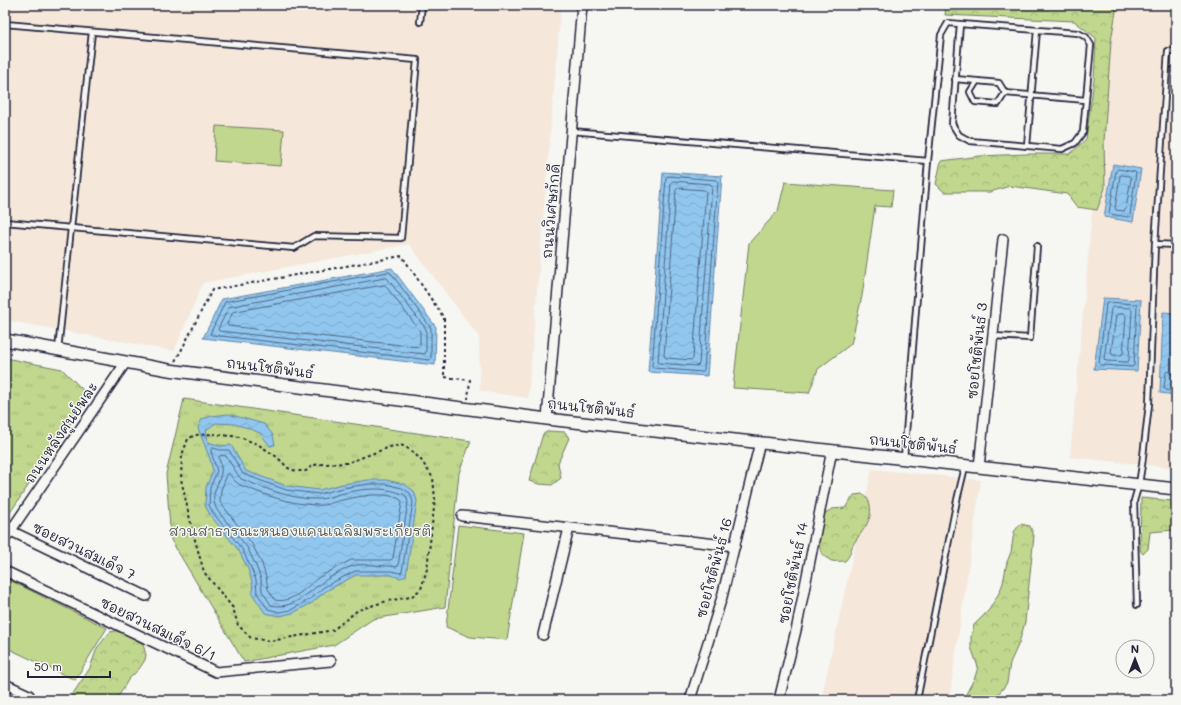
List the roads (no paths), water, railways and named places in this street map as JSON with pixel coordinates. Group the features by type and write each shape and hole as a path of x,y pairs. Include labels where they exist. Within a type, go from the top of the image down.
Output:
{"street":[{"name":"ถนนวิเศษภักดี","path":"547,419 582,5"},
{"name":"ซอยโชติพันธ์ 3","path":"979,467 1003,239"},
{"name":"ถนนโชติพันธ์","path":"5,340 169,370 547,419 1139,484 1176,492"},
{"name":"ถนนหลังศูนย์พละ","path":"5,539 126,362"},
{"name":"ซอยโชติพันธ์ 16","path":"690,700 722,597 760,442"},
{"name":"ซอยโชติพันธ์ 14","path":"779,700 797,626 832,450"},
{"path":"462,516 735,546"},
{"path":"543,635 569,528"},
{"name":"ซอยสวนสมเด็จ 7","path":"11,531 146,596"},
{"name":"ซอยสวนสมเด็จ 6/1","path":"5,571 216,672 331,661"},
{"path":"5,684 29,695"}],"lane":[{"path":"420,22 422,5"},
{"path":"904,458 928,161 941,35 948,23 1078,33 1086,37 1091,45 1083,132 1075,143 1062,149 970,141 959,135 952,124 960,24"},
{"path":"5,24 417,60 401,238 314,236 294,248 5,222"},
{"path":"1027,146 1038,30"},
{"path":"58,350 92,32"},
{"path":"1137,605 1134,501 1139,484 1149,404 1155,244 1168,51 1176,51"},
{"path":"955,79 999,83 1005,93"},
{"path":"977,81 970,92 975,102 998,104 1005,93"},
{"path":"1005,93 1086,100"},
{"path":"572,131 928,161"},
{"path":"1155,244 1176,245"},
{"path":"993,336 1030,338 1037,246"},
{"path":"917,700 956,500 965,465"}],"water":[{"path":"1113,164 1141,169 1133,222 1104,217"},
{"path":"663,172 722,176 707,376 648,372"},
{"path":"392,268 436,327 435,365 203,338 222,299"},
{"path":"1103,298 1141,300 1137,371 1094,369"},
{"path":"1163,312 1176,313 1172,370 1176,372 1176,395 1160,393"},
{"path":"228,414 264,424 273,435 275,445 270,446 260,433 234,424 216,423 206,430 208,442 221,446 231,445 246,471 287,486 319,490 368,480 386,480 404,484 414,491 417,501 406,576 400,578 391,575 356,575 326,591 312,603 293,613 279,616 265,613 253,595 252,582 248,569 239,551 210,515 205,505 206,487 213,471 198,428 202,419"}],"park label":[{"name":"สวนสาธารณะหนองแคนเฉลิมพระเกียรติ","path":"300,531"}]}
